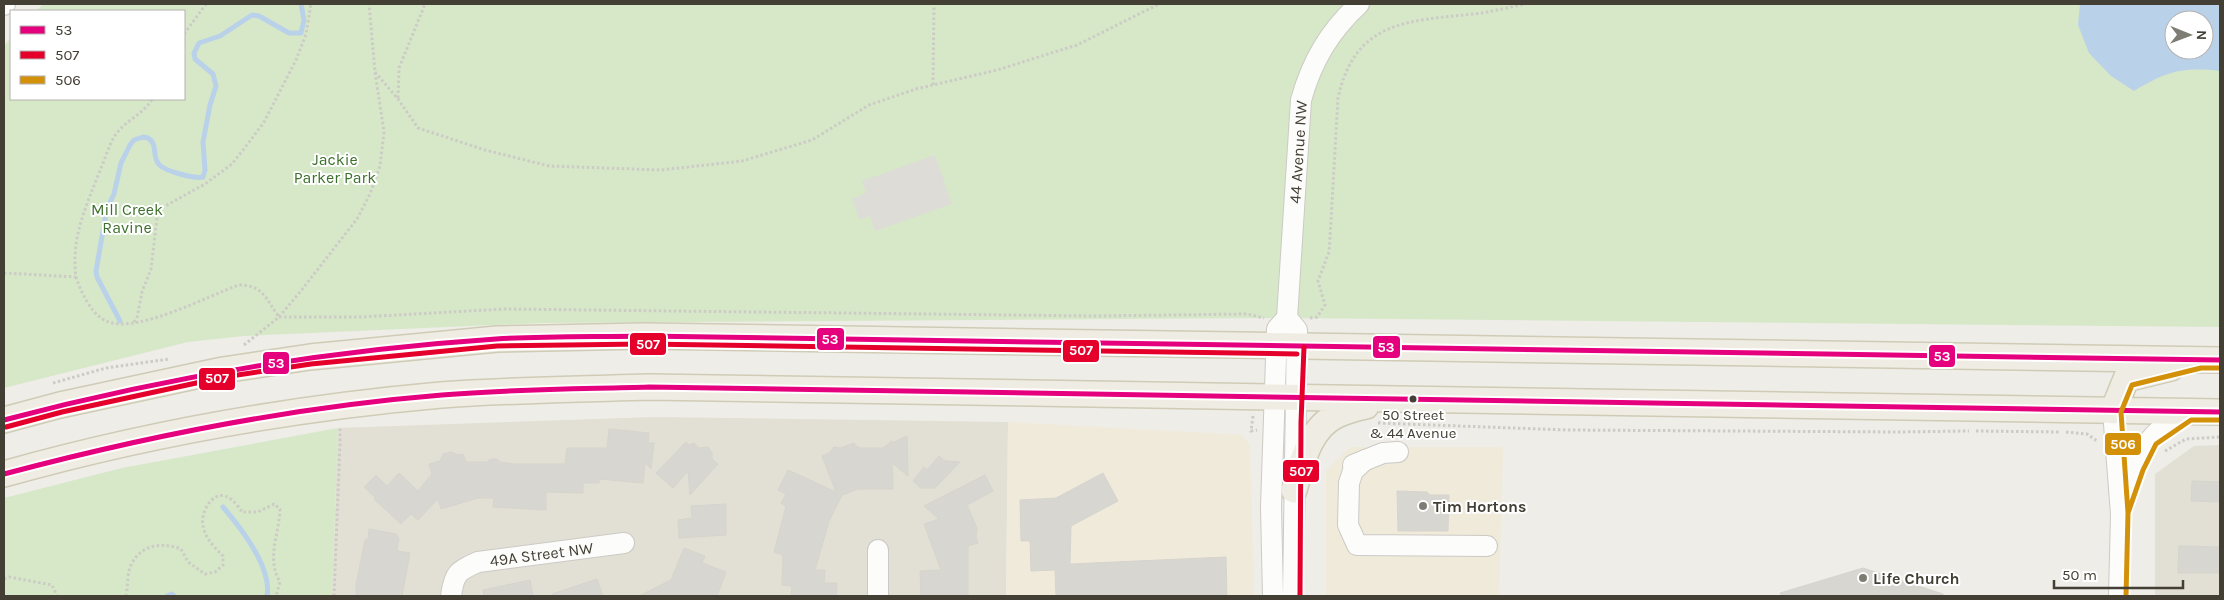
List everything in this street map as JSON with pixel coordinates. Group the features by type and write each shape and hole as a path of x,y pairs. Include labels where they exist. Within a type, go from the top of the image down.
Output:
{"main road":[{"path":"4,420 60,405 224,370 310,357 498,339 644,336 2210,360"},
{"path":"2113,411 2126,380 2210,360"},
{"path":"4,474 147,438 233,422 344,406 451,395 545,389 649,387 2220,412"},
{"path":"1294,490 1309,444 1324,424 1336,415 1390,399"}],"street":[{"name":"44 Avenue NW","path":"1273,596 1271,507 1285,397 1287,346 1297,330 1287,318 1301,100 1309,72 1327,40 1359,4"},
{"name":"44 Avenue NW","path":"1285,397 1294,490 1293,596"},
{"path":"2113,411 2120,514 2119,596"},
{"path":"2120,514 2136,467 2150,439 2163,428 2189,412"},
{"path":"1398,452 1383,453 1365,460 1353,471 1349,483 1348,525 1357,545 1487,546"},
{"name":"49A Street NW","path":"451,596 453,582 461,569 478,562 624,543"},
{"path":"878,550 878,596"}],"path":[{"path":"185,33 206,4"},
{"path":"134,322 137,318 142,292 151,269 158,210 205,184 232,164 255,135 264,122 296,60 306,34 311,4"},
{"path":"240,346 247,344 279,316 357,219 370,194 380,166 384,132 374,72 369,4"},
{"path":"398,100 399,68 425,4"},
{"path":"933,85 934,4"},
{"path":"374,72 398,100 418,128 485,150 549,166 661,170 742,161 812,140 869,105 933,85 997,70 1077,45 1158,4"},
{"path":"1287,318 1317,317 1325,305 1318,281 1329,252 1338,98 1346,72 1362,46 1374,36 1398,25 1418,20 1475,14 1526,4"},
{"path":"151,100 142,111 125,124 116,134 77,235 74,258 76,278 81,292 96,313 106,322 121,324 163,315 239,285 251,285 260,290 279,316"},
{"path":"4,273 76,278"},
{"path":"279,316 360,317 505,309 1095,316 1248,314 1262,318"},
{"path":"50,384 106,368 170,358"},
{"path":"1372,422 1567,430 2063,432 2087,434 2097,441 2114,438"},
{"path":"333,427 340,430 334,596"},
{"path":"2145,449 2160,454 2186,439 2220,437"},
{"path":"126,596 130,566 138,554 149,546 168,544 181,549 188,562 205,574 215,572 223,565 223,556 213,546 202,526 206,509 213,498 221,495 228,496 242,512 258,512 274,504 280,509 280,520 272,558 275,574 280,582 276,596"},
{"path":"4,579 9,577 52,585 57,596"}],"shaded area":[{"path":"935,155 952,204 875,231 870,216 859,220 852,199 866,193 862,181"},
{"path":"655,417 1008,422 1006,596 332,596 338,428"},
{"path":"1008,422 1242,435 1250,445 1254,596 1006,596"},
{"path":"2220,445 2220,596 2155,596 2155,474 2194,446"},
{"path":"1350,447 1503,447 1499,596 1326,596 1326,471"}],"green space":[{"name":"Jackie Parker Park","path":"43,4 2220,4 2220,327 1287,318 541,323 244,336 188,342 4,388 4,46 10,39 10,100 185,100 185,10 37,10"},
{"path":"338,428 332,596 4,596 4,498 122,468"}],"water":[{"path":"2080,4 2220,4 2220,71 2185,70 2175,72 2156,79 2134,91 2111,76 2089,53 2078,25"}],"building":[{"path":"609,429 649,433 648,443 654,443 651,469 645,463 643,483 599,479 599,483 583,483 583,493 546,492 546,510 493,507 494,498 478,498 441,509 438,499 418,520 411,514 401,524 364,487 376,475 387,486 399,473 418,491 432,474 429,464 440,461 443,454 451,452 458,455 463,454 466,462 487,462 490,459 497,459 500,462 514,464 565,464 567,448 607,448"},
{"path":"907,436 908,476 892,463 893,489 858,489 842,495 829,521 815,570 825,570 824,583 837,583 836,596 791,596 792,586 782,585 783,555 774,552 786,506 781,503 786,494 778,490 788,470 836,492 822,456 829,453 834,447 841,448 854,443 859,448 883,448 892,441 892,443"},
{"path":"686,442 689,445 694,443 699,448 708,447 712,453 712,458 718,464 690,495 688,471 673,488 656,473"},
{"path":"939,456 945,461 960,462 935,488 921,488 913,481 924,467 927,470"},
{"path":"1103,473 1118,501 1071,526 1070,564 1226,557 1227,596 1056,596 1055,570 1031,571 1030,541 1021,541 1020,500 1056,498"},
{"path":"985,475 993,491 967,505 977,528 976,537 978,543 968,546 968,595 921,595 920,571 941,570 924,524 939,519 924,506"},
{"path":"2192,481 2220,482 2220,502 2191,501"},
{"name":"Tim Hortons","path":"1397,491 1449,495 1448,531 1398,531"},
{"path":"726,504 726,535 679,538 678,520 692,518 691,506"},
{"path":"369,529 396,534 399,539 397,551 410,553 402,596 356,596 356,585"},
{"path":"2179,546 2220,547 2220,573 2178,573"},
{"path":"684,548 705,556 702,563 726,572 717,596 639,596 671,580"},
{"name":"Life Church","path":"1863,568 1943,594 1943,596 1781,596 1780,593"},
{"path":"597,579 603,596 552,596 552,594"},
{"path":"530,580 533,596 484,596 483,590"}],"waterway":[{"path":"120,321 97,277 96,271 107,208 114,194 121,163 130,145 134,140 143,137 148,138 153,143 156,160 161,166 179,174 203,177 205,170 203,142 210,105 216,86 213,74 195,59 194,53 199,43 220,36 252,15 259,16 289,33 301,33 304,20 301,4"},
{"path":"223,507 246,537 260,561 265,573 267,596"},
{"path":"167,596 172,594 174,596"}],"transit line":[{"name":"53","path":"4,420 187,378 310,358 434,344 533,337 644,336 2220,360"},
{"name":"507","path":"6,427 62,412 224,377 311,364 497,346 644,344 1297,354"},
{"name":"507","path":"1300,596 1301,422 1304,347"},
{"name":"506","path":"2126,596 2128,513 2121,412 2132,385 2201,368 2220,368"},
{"name":"53","path":"4,474 166,435 276,415 386,400 546,389 649,387 2220,412"},
{"name":"506","path":"2128,513 2143,470 2156,444 2191,420 2220,420"}],"place":[{"name":"50 Street & 44 Avenue","path":"1413,399"},
{"name":"Tim Hortons","path":"1423,506"},
{"name":"Life Church","path":"1863,578"}],"park label":[{"name":"Mill Creek Ravine","path":"127,218"}]}
